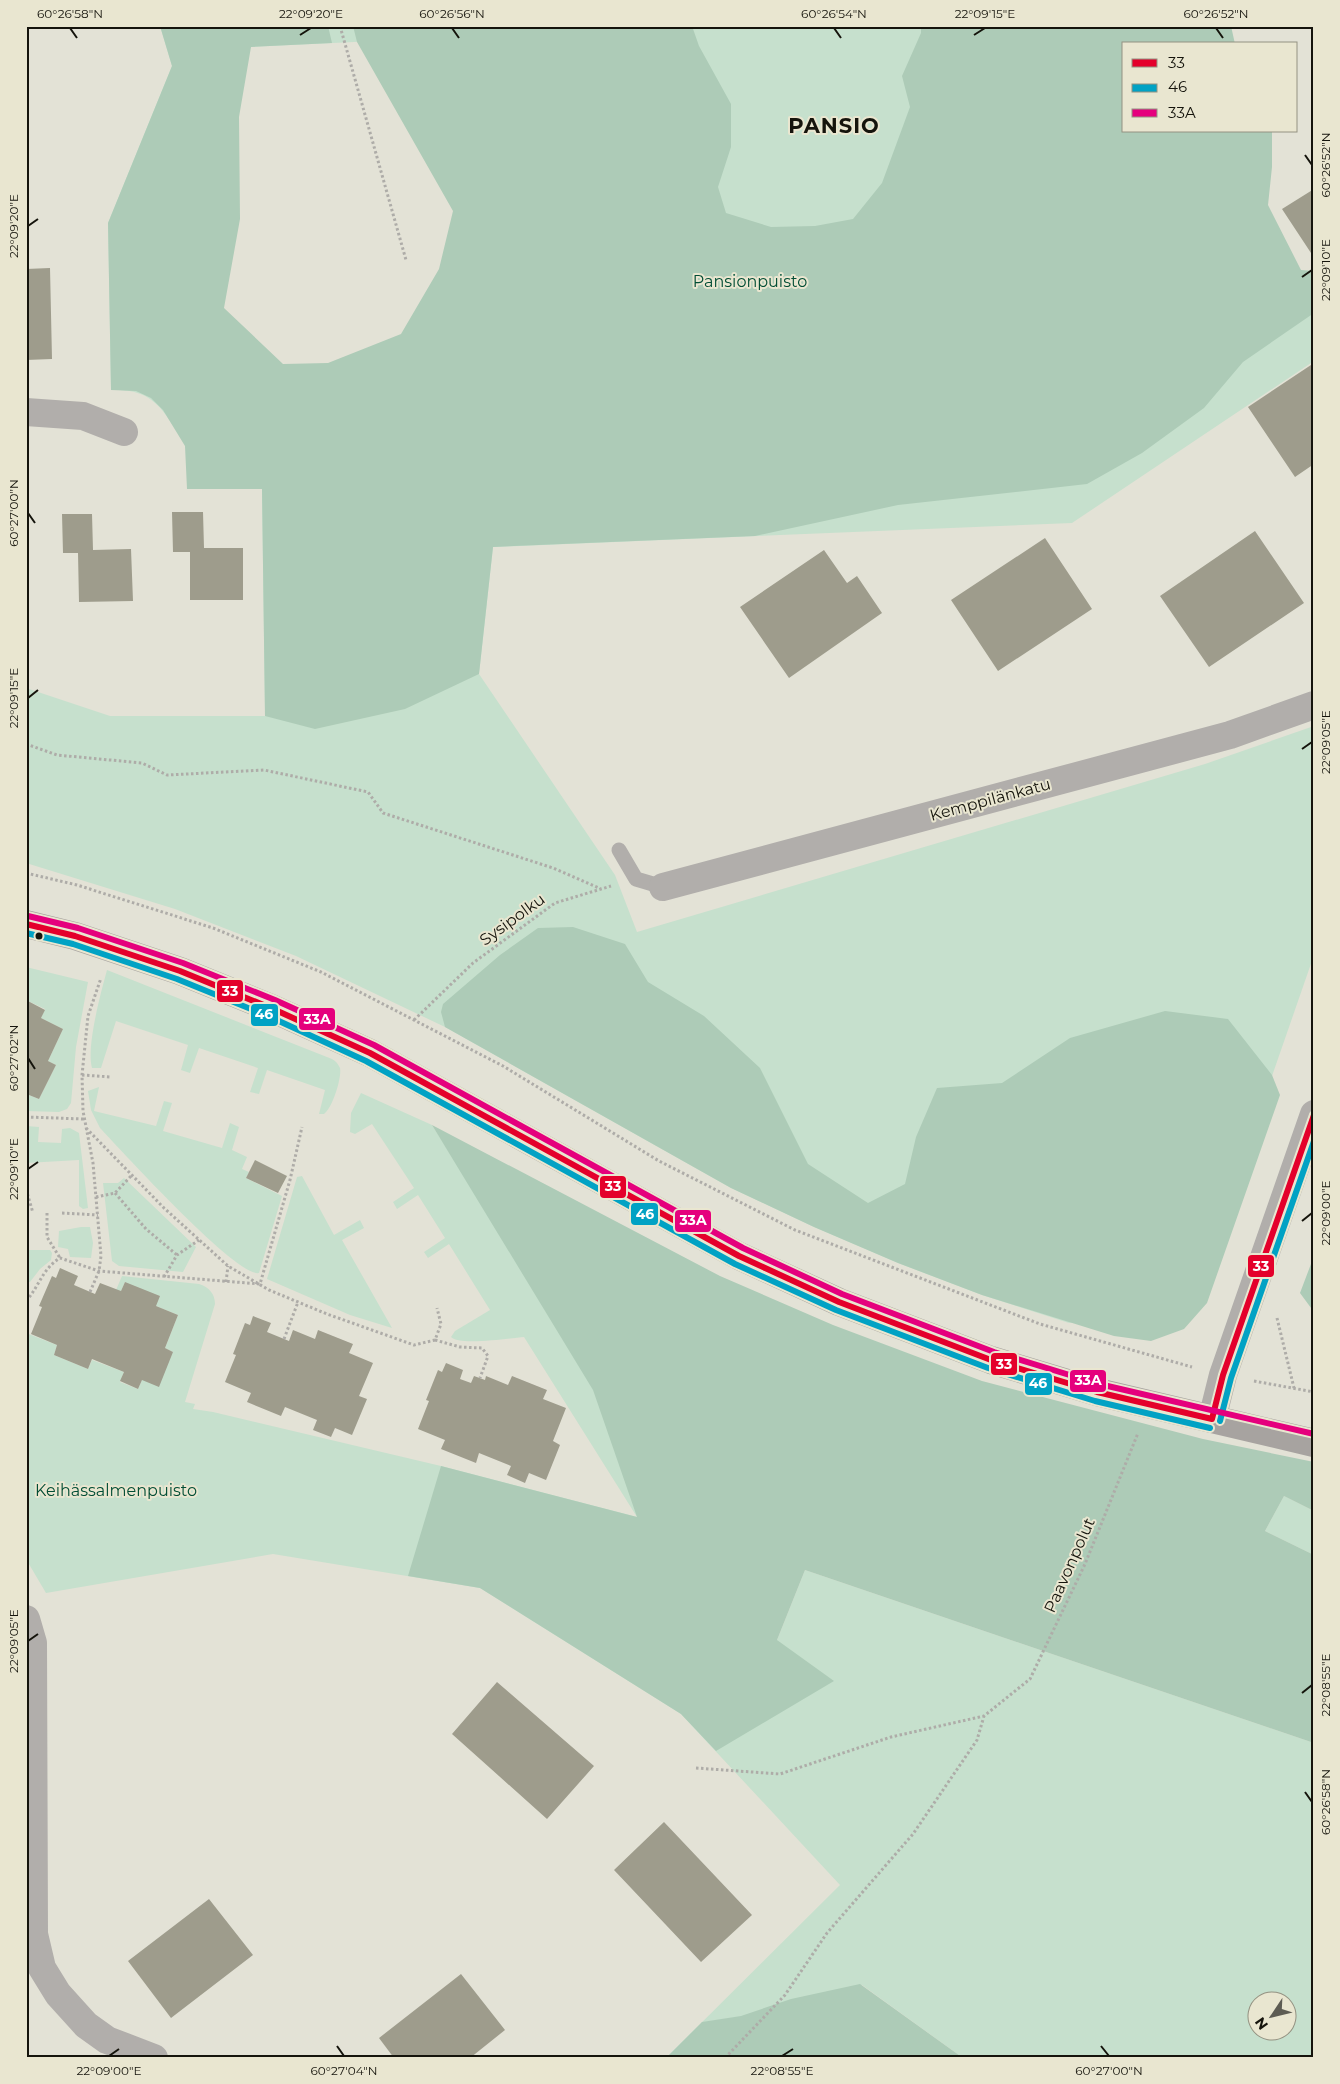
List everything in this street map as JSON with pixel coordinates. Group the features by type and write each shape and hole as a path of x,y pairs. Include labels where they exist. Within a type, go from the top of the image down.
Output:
{"street":[{"path":"26,412 82,416 124,432"},
{"name":"Kemppilänkatu","path":"663,886 1230,735 1314,705"},
{"path":"26,924 75,936 180,971 271,1008 370,1053 739,1256 839,1302 991,1360 1097,1392 1314,1442"},
{"path":"1212,1419 1223,1375 1314,1114"},
{"path":"26,1618 34,1643 34,1934 42,1968 58,1994 86,2025 107,2040 154,2058"}],"lane":[{"path":"619,850 636,879 663,886"}],"path":[{"path":"340,26 406,260"},
{"path":"26,744 57,755 142,763 167,775 264,770 368,792 383,812 553,868 601,889"},
{"path":"26,873 77,885 213,928 322,972 503,1066 659,1161 795,1230 1040,1324 1223,1375 1314,1392"},
{"name":"Sysipolku","path":"414,1020 473,963 555,903 636,879"},
{"path":"90,1292 99,1271 101,1256 93,1163 84,1119 82,1075 88,1016 101,977"},
{"path":"82,1075 111,1077"},
{"path":"26,1117 84,1119"},
{"path":"260,1284 290,1180 302,1127"},
{"path":"86,1128 164,1208 228,1266 298,1302 414,1345 435,1340 460,1347 482,1348 488,1356 480,1378"},
{"path":"96,1197 115,1194 132,1175"},
{"path":"26,1189 33,1212"},
{"path":"115,1194 146,1229 177,1255"},
{"path":"47,1213 47,1237 60,1258 99,1271 260,1284"},
{"path":"62,1213 98,1215"},
{"path":"164,1276 177,1255 199,1240"},
{"path":"26,1301 33,1294 44,1271 60,1258"},
{"path":"226,1282 228,1266"},
{"path":"284,1339 298,1302"},
{"path":"435,1340 441,1324 437,1308"},
{"path":"1280,1309 1277,1318 1294,1388"},
{"name":"Paavonpolut","path":"984,1716 1030,1678 1085,1564 1149,1404"},
{"path":"696,1768 780,1774 891,1737 984,1716 977,1740 913,1834 827,1933 785,1995 725,2058"}],"green space":[{"name":"Pansionpuisto","path":"160,26 1105,26 1122,120 1122,132 1125,132 1314,312 1314,361 1072,523 493,547 479,674 615,875 637,932 1205,764 1314,726 1314,955 1194,1301 1069,1323 982,1295 898,1263 814,1227 731,1188 445,1027 296,956 175,909 26,863 26,688 110,716 265,716 262,489 172,424 160,408 147,397 131,391 111,390 108,223 172,66","holes":["417,39 499,330 271,396 208,330 203,112 251,47"]},
{"path":"160,26 328,26 332,43 251,47 239,117 240,219 224,308 283,364 328,363 401,334 439,269 453,211 357,42 353,26 692,26 699,46 731,104 731,147 718,187 726,213 771,227 815,226 853,219 882,183 910,107 902,76 921,33 921,26 1231,26 1235,42 1122,42 1122,132 1272,132 1272,167 1268,205 1301,270 1314,271 1314,313 1243,362 1204,408 1142,453 1087,484 898,505 755,536 493,547 479,674 405,709 315,729 265,716 262,489 187,489 185,446 163,410 151,398 136,391 111,390 108,223 172,66"},
{"path":"573,927 625,944 648,982 704,1016 760,1068 808,1164 868,1203 905,1184 916,1137 937,1088 1002,1083 1070,1038 1165,1011 1228,1019 1272,1075 1280,1095 1207,1303 1184,1329 1151,1341 1114,1336 982,1295 898,1263 814,1227 731,1188 445,1027 441,1012 443,1004 500,955 538,928"},
{"path":"26,967 88,982 76,1047 71,1103 67,1109 59,1112 26,1111 26,1099 29,1095 39,1099 56,1065 48,1061 63,1029 41,1018 45,1009 26,1000"},
{"path":"107,970 333,1060 340,1068 340,1073 336,1093 327,1111 324,1114 319,1114 325,1090 267,1070 259,1094 250,1092 258,1068 199,1048 190,1073 181,1070 188,1045 116,1021 101,1068 92,1068 91,1047 98,1005"},
{"path":"99,1087 94,1111 156,1126 164,1101 172,1103 163,1131 222,1148 230,1123 239,1127 232,1150 247,1157 242,1169 249,1172 246,1178 282,1196 259,1273 247,1269 204,1235 100,1128 91,1110 88,1091"},
{"name":"Keihässalmenpuisto","path":"361,1093 432,1125 797,1703 777,1640 805,1570 1314,1743 1314,2058 963,2058 862,1985 666,2058 840,1885 681,1714 480,1588 273,1554 46,1593 26,1559 26,1333 57,1345 54,1355 88,1369 92,1360 124,1372 120,1382 138,1389 142,1380 173,1352 165,1348 178,1315 156,1306 125,1282 121,1291 116,1290 122,1276 199,1284 206,1287 213,1294 215,1304 185,1402 195,1404 193,1409 213,1412 441,1466 637,1517 524,1337 464,1341 451,1337 455,1331 490,1310 449,1244 428,1258 424,1252 445,1238 418,1195 397,1209 393,1202 414,1188 372,1124 355,1134 350,1132 351,1113"},
{"path":"432,1125 720,1276 833,1325 982,1381 1203,1439 1314,1462 1314,1511 1284,1496 1265,1531 1314,1555 1314,1743 805,1570 777,1640 834,1681 716,1751 681,1714 480,1588 408,1576 441,1466 637,1517 593,1390"},
{"path":"26,1126 39,1127 38,1142 61,1143 62,1129 70,1128 79,1133 88,1208 83,1209 79,1206 79,1160 26,1163"},
{"path":"302,1176 334,1235 360,1220 364,1228 342,1240 392,1328 350,1315 267,1279 297,1177"},
{"path":"124,1178 196,1247 183,1272 119,1266 112,1261 103,1183 118,1183"},
{"path":"90,1227 93,1243 91,1258 70,1257 68,1249 58,1247 59,1231"},
{"path":"26,1250 50,1250 52,1253 51,1260 40,1269 30,1282 26,1281"},
{"path":"1314,1256 1314,1312 1300,1293"},
{"path":"1284,1496 1314,1511 1314,1555 1265,1531"},
{"path":"860,1984 963,2058 666,2058 702,2022 741,2016 791,1999"}],"building":[{"path":"1314,189 1314,251 1311,253 1282,209"},
{"path":"50,268 52,359 26,360 26,269"},
{"path":"1314,363 1314,464 1295,477 1248,407"},
{"path":"172,512 203,512 204,548 243,548 243,600 190,600 190,552 173,552"},
{"path":"62,514 92,514 93,550 131,549 133,601 79,602 78,553 63,553"},
{"path":"1255,531 1304,603 1209,667 1160,596"},
{"path":"1045,538 1092,609 998,671 951,600"},
{"path":"824,550 847,583 857,576 882,613 789,678 740,607"},
{"path":"26,1000 45,1010 41,1018 63,1029 48,1061 56,1065 39,1099 29,1095 26,1100"},
{"path":"255,1160 287,1176 278,1193 246,1178"},
{"path":"60,1268 78,1276 74,1285 95,1294 100,1283 121,1291 125,1282 160,1296 156,1306 178,1315 165,1348 173,1352 159,1387 142,1380 138,1389 120,1381 124,1372 92,1359 88,1369 54,1355 57,1345 31,1334 42,1307 39,1306 52,1276 56,1278"},
{"path":"253,1316 271,1323 267,1332 289,1341 293,1330 315,1339 318,1330 353,1344 349,1353 373,1363 359,1396 367,1399 352,1435 335,1428 331,1437 313,1430 317,1420 285,1407 281,1416 247,1402 251,1393 225,1382 236,1355 233,1354 245,1323 250,1325"},
{"path":"446,1363 463,1370 460,1379 471,1383 474,1376 485,1380 486,1376 508,1385 512,1376 547,1390 543,1399 566,1408 553,1441 560,1445 546,1480 529,1473 525,1483 507,1475 511,1466 479,1453 476,1463 441,1449 445,1440 418,1429 429,1401 426,1400 438,1370 442,1372"},
{"path":"497,1682 594,1766 547,1819 452,1734"},
{"path":"664,1822 752,1915 701,1962 614,1870"},
{"path":"209,1899 253,1955 171,2018 128,1961"},
{"path":"461,1974 505,2030 470,2058 394,2058 379,2038"}],"transit line":[{"name":"33A","path":"28,916 78,928 183,963 275,1000 374,1045 743,1248 842,1294 994,1352 1099,1384 1314,1434"},
{"name":"33","path":"26,924 75,936 180,971 271,1008 370,1053 739,1256 839,1302 991,1360 1097,1392 1212,1419"},
{"name":"46","path":"26,933 73,944 177,979 268,1016 366,1061 735,1264 836,1310 988,1368 1095,1401 1210,1428"},
{"name":"33","path":"1212,1419 1223,1375 1314,1115"},
{"name":"46","path":"1220,1421 1231,1378 1314,1141"}],"district":[{"name":"PANSIO","path":"834,126"}]}
